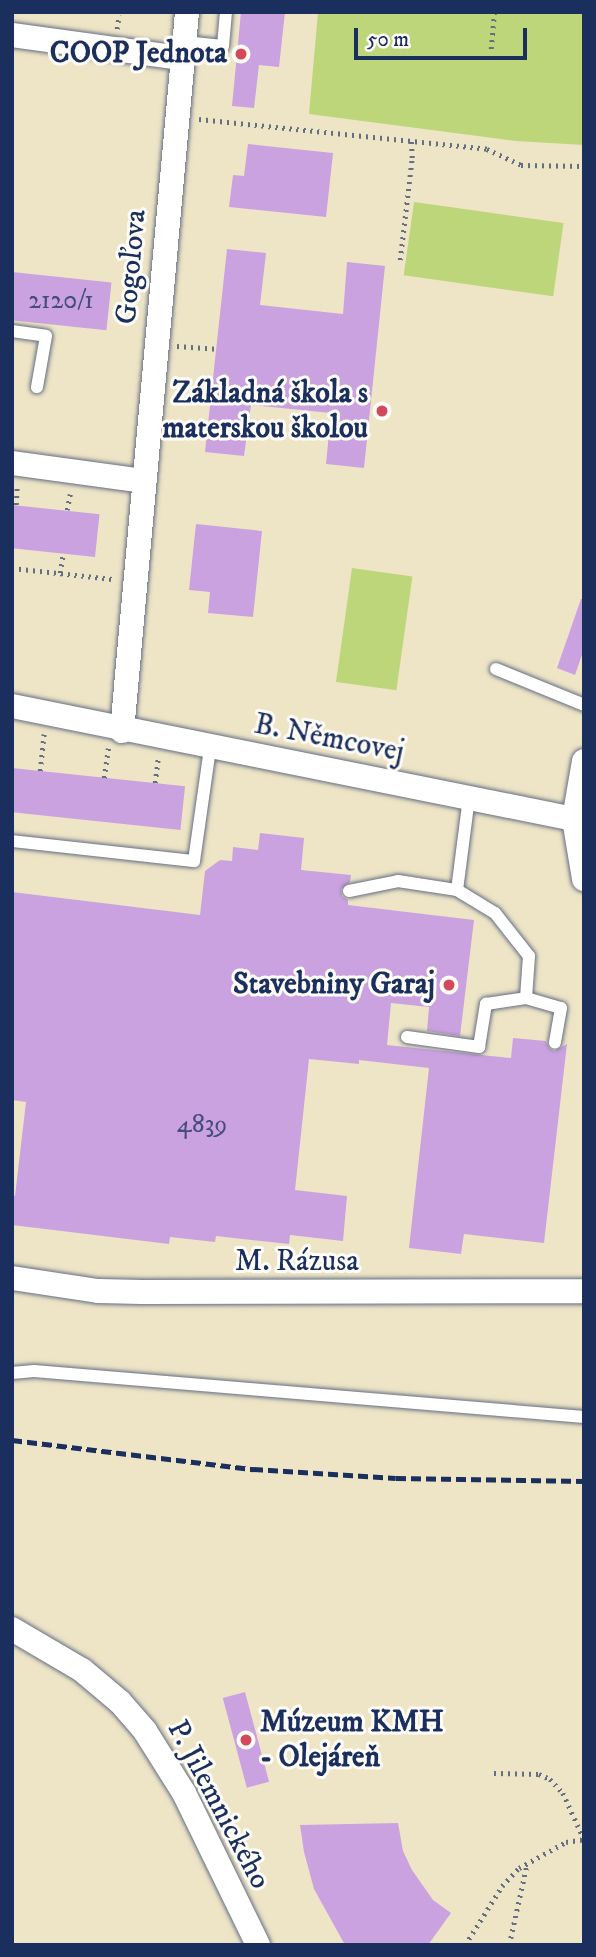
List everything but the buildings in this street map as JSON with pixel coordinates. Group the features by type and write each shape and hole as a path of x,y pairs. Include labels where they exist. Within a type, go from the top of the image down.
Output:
{"street":[{"name":"Gogoľova","path":"115,737 144,481 187,12"},
{"path":"12,35 183,50"},
{"path":"15,471 144,481"},
{"name":"B. Němcovej","path":"12,706 115,737 210,748 574,819"},
{"path":"584,761 574,819 582,853 584,880"},
{"name":"M. Rázusa","path":"12,1278 98,1291 584,1292"},
{"name":"P. Jilemnického","path":"13,1634 82,1670 120,1702 145,1731 184,1793 258,1945"}],"lane":[{"path":"183,50 223,46 226,12"},
{"path":"12,331 46,336 37,387"},
{"path":"496,669 584,705"},
{"path":"12,841 194,861 210,748"},
{"path":"457,890 469,798"},
{"path":"349,891 398,881 457,890 495,913 529,956 526,998"},
{"path":"407,1037 480,1047 486,1004 526,998 561,1008 555,1042"},
{"path":"12,1373 34,1371 429,1407 584,1417"}],"path":[{"path":"491,49 495,12"},
{"path":"117,30 119,16"},
{"path":"195,118 487,149 520,165 584,166"},
{"path":"400,260 412,158 411,141"},
{"path":"176,346 216,349"},
{"path":"15,471 16,505"},
{"path":"67,510 71,486"},
{"path":"60,573 62,553"},
{"path":"12,568 116,579"},
{"path":"40,771 44,730"},
{"path":"104,778 115,737"},
{"path":"155,783 159,753"},
{"path":"464,1945 502,1886 527,1863 566,1842 584,1839 563,1793 550,1779 539,1774 494,1773"},
{"path":"509,1945 527,1863"}],"green space":[{"path":"318,12 584,12 584,145 516,141 309,114"},
{"path":"414,202 564,223 553,296 404,275"},
{"path":"352,568 412,576 396,690 336,682"}],"railway":[{"path":"12,1440 253,1469 396,1478 584,1481"}],"place":[{"name":"COOP Jednota","path":"241,54"},
{"name":"Základná škola s materskou školou","path":"382,411"},
{"name":"Stavebniny Garaj","path":"449,985"},
{"name":"Múzeum KMH - Olejáreň","path":"246,1740"}]}
